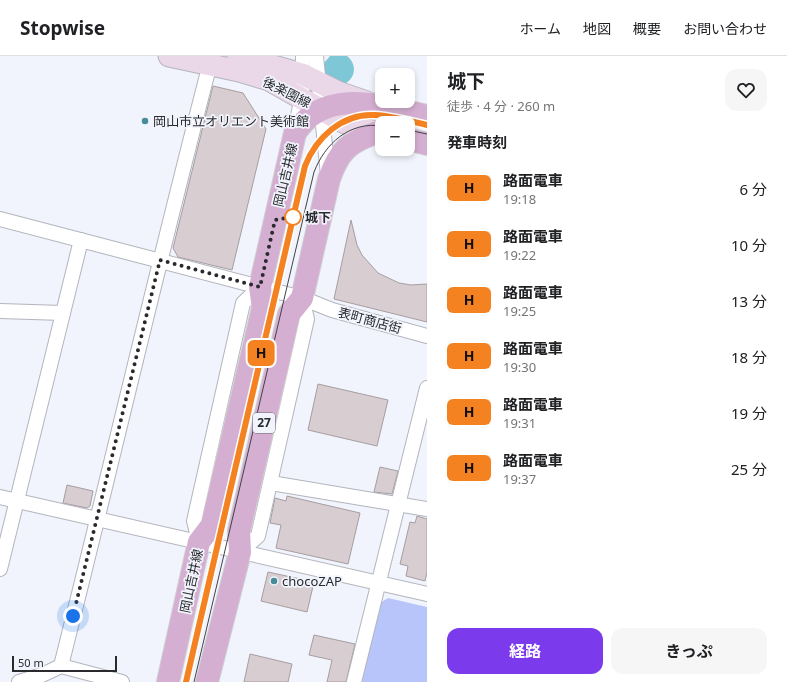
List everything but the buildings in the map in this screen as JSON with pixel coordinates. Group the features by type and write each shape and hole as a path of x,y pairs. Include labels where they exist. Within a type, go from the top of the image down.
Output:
{"main road":[{"name":"後楽園線","path":"169,56 211,60 266,71 311,65 346,96 370,103"},
{"name":"後楽園線","path":"238,56 266,71 302,97 343,122 357,128 375,132"},
{"name":"岡山吉井線","path":"168,682 199,542 212,525 256,340 263,308 260,287 295,133 302,122 310,115 321,109 348,102 370,103 427,116"},
{"name":"27","path":"207,682 240,552 239,531 289,314 308,300 329,179 335,163 353,142 375,135"},
{"path":"415,141 427,144"}],"street":[{"path":"266,71 286,56"},
{"path":"61,666 160,260 211,60"},
{"path":"295,133 302,97 311,65"},
{"path":"311,65 321,109 329,179"},
{"name":"表町商店街","path":"0,219 308,300 332,310 427,336"},
{"path":"0,569 81,240"},
{"path":"240,552 258,536 307,319 308,300"},
{"path":"0,311 63,314"},
{"path":"354,682 398,504 422,426 427,388"},
{"path":"271,483 427,509"},
{"path":"0,497 427,594"},
{"path":"19,682 42,675 61,666 122,682"}],"shaded area":[{"path":"330,56 347,56 350,59 354,70 351,78 345,84 324,76 324,63"},
{"path":"388,598 427,607 427,682 362,682 380,603"}],"tram line":[{"path":"186,682 305,166 316,146 323,137 341,123 352,118 363,115 375,115 427,125"},
{"name":"H","path":"186,682 286,244 305,166 310,154 317,142 332,128 358,116 375,115 397,118 427,125"},
{"path":"194,682 314,172 325,152 340,137 359,127 375,125"},
{"path":"415,131 427,134"}],"place":[{"name":"岡山市立オリエント美術館","path":"145,121"},
{"name":"城下","path":"293,217"},
{"name":"chocoZAP","path":"274,581"}],"route":[{"path":"73,616 98,519 160,260 260,287 275,220 293,217"}]}
